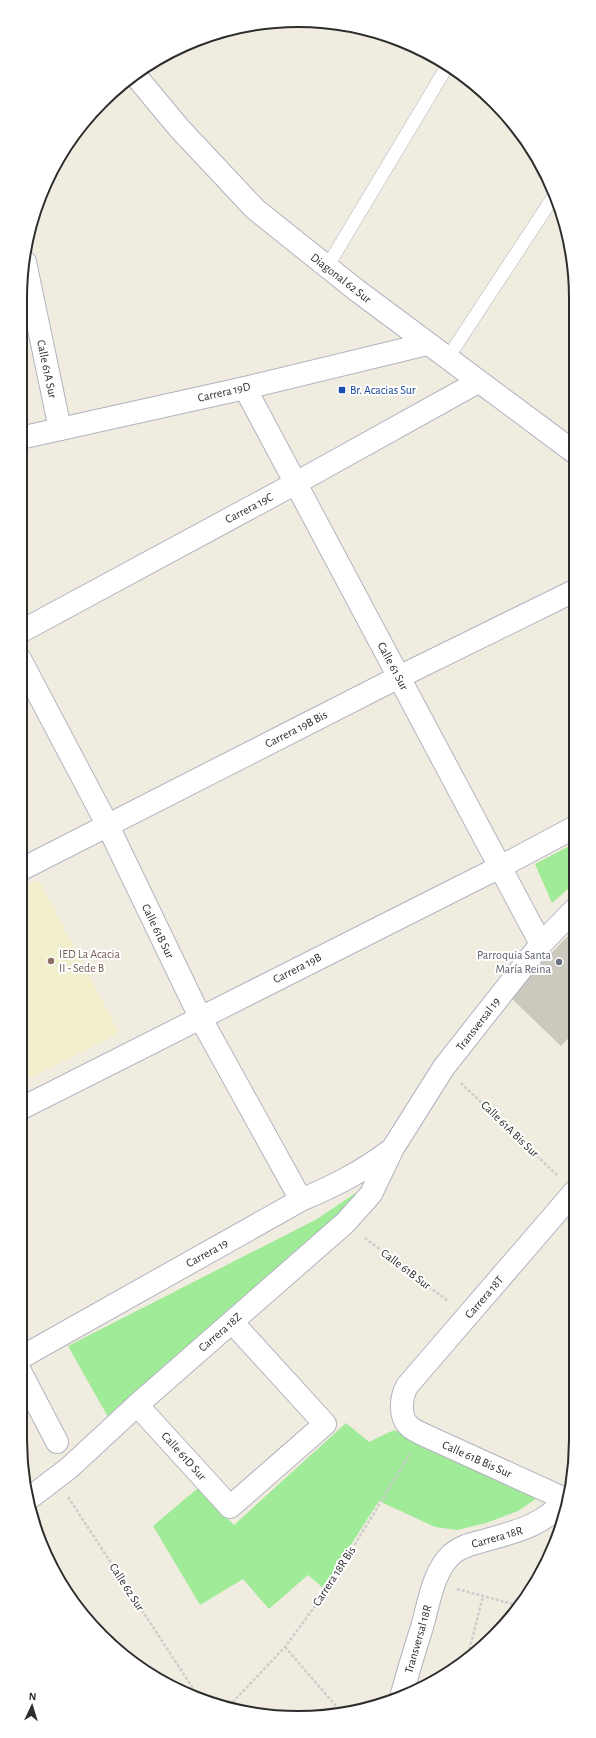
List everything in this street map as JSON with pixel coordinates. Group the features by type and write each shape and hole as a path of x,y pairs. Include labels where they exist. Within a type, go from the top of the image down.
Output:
{"street":[{"name":"Diagonal 62 Sur","path":"138,79 178,128 256,209 327,267 427,344 569,448"},
{"name":"Calle 61A Sur","path":"28,277 60,429"},
{"name":"Carrera 19D","path":"27,436 246,388 427,344"},
{"name":"Carrera 19C","path":"27,628 296,483 478,382"},
{"name":"Calle 61 Sur","path":"246,388 541,944"},
{"name":"Carrera 19B Bis","path":"27,867 54,854 107,824 569,593"},
{"name":"Calle 61B Sur","path":"27,672 107,824 200,1017 301,1200"},
{"name":"Carrera 19B","path":"27,1105 500,867 569,830"},
{"name":"Transversal 19","path":"393,1148 444,1067 541,944 569,914"},
{"name":"Carrera 19","path":"27,1354 301,1200 341,1183 369,1167 393,1148"},
{"name":"Carrera 18Z","path":"33,1496 56,1478 345,1223 371,1194 393,1148"},
{"name":"Carrera 18T","path":"402,1407 403,1396 407,1386 569,1199"},
{"name":"Calle 61D Sur","path":"137,1405 230,1507 325,1424 232,1322"},
{"path":"27,1384 57,1442"},
{"name":"Calle 61B Bis Sur","path":"402,1407 408,1426 422,1434 563,1497"},
{"name":"Carrera 18R","path":"434,1584 443,1565 453,1553 466,1545 530,1527 552,1514 561,1505"},
{"name":"Transversal 18R","path":"403,1689 434,1584"}],"lane":[{"path":"327,267 445,70"},
{"path":"447,359 551,201"}],"path":[{"name":"Calle 61A Bis Sur","path":"444,1067 569,1186"},
{"name":"Calle 61B Sur","path":"345,1223 467,1316"},
{"name":"Carrera 18R Bis","path":"232,1703 285,1647 327,1590 422,1434"},
{"name":"Calle 62 Sur","path":"56,1478 194,1690"},
{"path":"434,1584 514,1604"},
{"path":"469,1650 483,1596"},
{"path":"285,1647 338,1708"}],"shaded area":[{"name":"IED La Acacia II - Sede B","path":"39,880 119,1033 27,1079 27,886"}],"green space":[{"path":"569,846 569,888 552,903 535,864"},
{"path":"363,1188 337,1217 108,1417 68,1346 317,1219"},
{"path":"346,1423 369,1442 394,1430 540,1496 518,1511 486,1523 457,1530 435,1527 379,1501 323,1588 308,1575 269,1609 243,1579 200,1605 153,1526 198,1488 234,1525"}],"building":[{"name":"Parroquia Santa María Reina","path":"569,935 569,1037 561,1046 509,996"}],"place":[{"name":"Br. Acacias Sur","path":"342,390"},
{"name":"IED La Acacia II - Sede B","path":"51,961"},
{"name":"Parroquia Santa María Reina","path":"559,962"}]}
